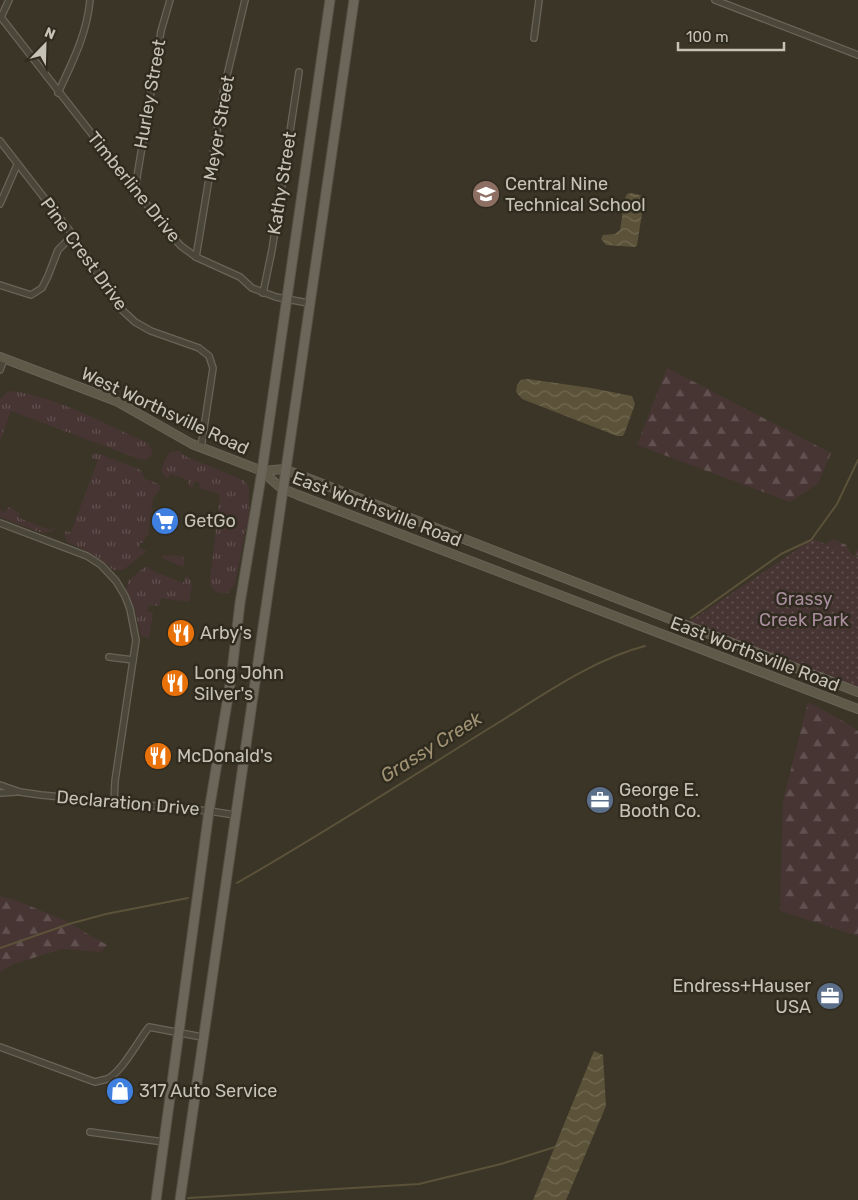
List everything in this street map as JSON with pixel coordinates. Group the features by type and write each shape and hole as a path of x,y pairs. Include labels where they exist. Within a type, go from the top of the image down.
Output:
{"main road":[{"path":"156,1198 209,811 262,471 330,0"},
{"path":"181,1196 281,488 354,0"},
{"name":"West Worthsville Road","path":"2,358 116,401 200,448 262,471"},
{"name":"East Worthsville Road","path":"262,471 284,469 858,692"},
{"name":"East Worthsville Road","path":"262,471 281,488 858,709"}],"street":[{"path":"0,17 8,0"},
{"path":"58,93 79,48 88,18 90,0"},
{"name":"Hurley Street","path":"135,189 161,31 170,0"},
{"name":"Meyer Street","path":"196,257 224,88 245,0"},
{"path":"534,38 539,0"},
{"path":"715,0 858,55"},
{"name":"Timberline Drive","path":"0,17 58,93 181,246 196,257 240,277 252,288 263,293 308,303"},
{"name":"Kathy Street","path":"263,293 272,250 299,72"},
{"name":"Pine Crest Drive","path":"0,141 73,235 120,308 135,322 151,331 199,348 209,356 213,368 200,448"},
{"path":"0,204 17,165"},
{"path":"0,285 31,294 42,288 58,250 73,235"},
{"path":"0,370 2,358"},
{"path":"0,523 87,556 111,576 120,588 130,609 136,640 115,781 114,803"},
{"path":"109,657 133,660"},
{"name":"Declaration Drive","path":"0,785 20,792"},
{"name":"Declaration Drive","path":"0,793 20,792 235,815"},
{"path":"0,1047 95,1082 107,1079 117,1071 150,1027 179,1031 202,1037"},
{"path":"90,1132 164,1142"}],"green space":[{"path":"667,368 831,453 818,484 790,502 637,445"},
{"path":"11,391 29,394 64,405 148,443 152,450 151,456 146,460 139,459 11,411 0,441 0,399"},
{"path":"179,451 187,457 243,480 249,486 249,520 235,584 228,593 215,591 210,580 220,496 217,493 199,488 200,483 194,482 193,487 188,486 189,480 171,474 167,479 161,471 165,460 170,452"},
{"path":"93,453 141,470 145,479 159,484 160,489 153,498 148,536 146,536 143,543 140,543 139,548 147,551 123,570 113,570 91,554 67,542 64,531 71,532 98,460 92,458"},
{"path":"8,507 19,512 19,518 50,530 56,527 53,531 42,533 0,517 0,510 5,512"},
{"name":"Grassy Creek Park","path":"813,539 858,557 858,687 689,622"},
{"path":"834,539 846,545 852,555 825,544"},
{"path":"164,555 182,556 185,560 183,567 162,558"},
{"path":"146,566 151,570 183,583 186,576 190,578 192,585 189,602 161,598 159,606 149,605 148,612 153,612 149,638 141,636 135,610 126,589 129,580"},
{"path":"808,702 858,731 858,936 780,911 783,801"},
{"path":"0,896 15,900 64,920 107,945 101,952 62,949 14,964 0,972"}],"water":[{"path":"632,193 643,196 644,201 637,245 635,247 606,245 601,239 603,235 615,234 620,230 625,198 627,194"},
{"path":"528,379 632,396 635,404 623,436 617,436 522,399 516,392 517,385 521,380"},
{"path":"594,1051 603,1055 606,1106 566,1200 533,1200"}],"waterway":[{"name":"Grassy Creek","path":"691,618 781,554 811,540 837,504 858,460"},
{"name":"Grassy Creek","path":"237,883 564,682 624,652 645,646"},
{"name":"Grassy Creek","path":"0,948 69,924 106,914 188,898"},
{"path":"188,1198 419,1184 501,1164 555,1147"}],"place":[{"name":"Central Nine Technical School","path":"486,194"},
{"name":"GetGo","path":"165,521"},
{"name":"Arby's","path":"181,633"},
{"name":"Long John Silver's","path":"175,683"},
{"name":"McDonald's","path":"158,756"},
{"name":"George E. Booth Co.","path":"600,800"},
{"name":"Endress+Hauser USA","path":"830,996"},
{"name":"317 Auto Service","path":"120,1091"}]}
